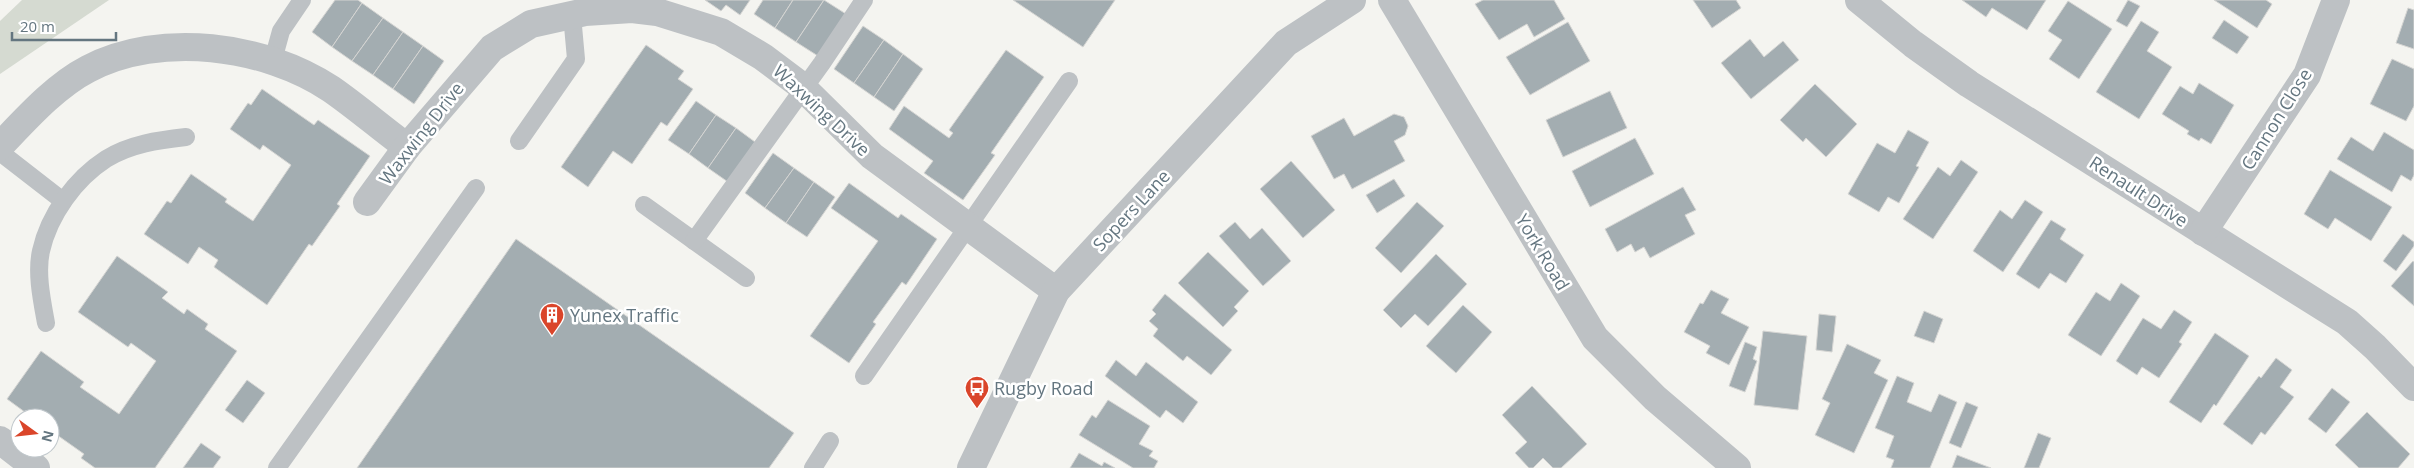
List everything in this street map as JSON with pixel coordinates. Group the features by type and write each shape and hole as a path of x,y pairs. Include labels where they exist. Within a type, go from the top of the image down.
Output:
{"street":[{"name":"Sopers Lane","path":"971,468 1056,292 1286,43 1352,0"},
{"name":"York Road","path":"1392,0 1595,338 1656,398 1737,468"},
{"name":"Renault Drive","path":"1859,0 1913,44 1969,84 2347,322 2375,347 2414,387"},
{"name":"Cannon Close","path":"2203,232 2307,75 2336,0"},
{"name":"Waxwing Drive","path":"367,202 407,147 492,48 531,24 631,4 720,32 763,57 803,88 872,156 1056,292"},
{"path":"0,146 37,107 87,69 125,54 173,48 206,48 273,60 331,89 407,147"},
{"path":"0,440 36,468"}],"lane":[{"path":"273,60 281,31 302,0"},
{"path":"694,241 822,63 864,0"},
{"path":"519,141 576,60 572,15"},
{"path":"864,376 1069,81"},
{"path":"46,323 42,297 41,252 50,227 63,201 80,180 106,159 158,140 186,137"},
{"path":"0,152 63,201"},
{"path":"277,468 476,188"},
{"path":"644,205 746,278"},
{"path":"812,468 830,441"}],"shaded area":[{"path":"22,0 109,0 0,74 0,21"}],"building":[{"path":"335,0 358,0 362,3 332,47 312,32"},
{"path":"705,0 750,0 740,15 726,5 721,11"},
{"path":"763,0 793,0 775,28 754,14"},
{"path":"793,0 824,0 796,42 775,28"},
{"path":"824,0 846,14 818,56 796,42"},
{"path":"1013,0 1115,0 1083,47"},
{"path":"1483,0 1554,0 1565,19 1534,37 1527,24 1499,40 1475,4"},
{"path":"1693,0 1736,0 1741,8 1712,28"},
{"path":"1962,0 2046,0 2027,30 1992,8 1986,17"},
{"path":"2128,0 2140,6 2127,27 2116,21"},
{"path":"2214,0 2266,0 2272,4 2257,28"},
{"path":"2068,1 2112,29 2079,79 2049,59 2062,40 2048,31"},
{"path":"362,3 383,18 352,61 332,47"},
{"path":"2408,8 2414,10 2414,49 2396,43"},
{"path":"383,18 403,32 373,75 352,61"},
{"path":"2224,20 2249,37 2237,54 2212,38"},
{"path":"2141,21 2159,32 2147,51 2172,67 2139,119 2096,92"},
{"path":"1568,22 1590,61 1530,95 1506,57"},
{"path":"863,26 884,40 854,83 834,69"},
{"path":"403,32 423,46 393,89 373,75"},
{"path":"1750,39 1764,57 1783,41 1799,60 1751,99 1721,63"},
{"path":"884,40 903,54 874,97 854,83"},
{"path":"646,45 684,71 678,79 693,89 667,126 661,122 632,164 613,151 588,187 561,167"},
{"path":"423,46 444,61 414,104 393,89"},
{"path":"1006,50 1044,77 991,153 995,155 963,200 924,173 933,161 889,129 904,106 949,138 953,133 949,130"},
{"path":"903,54 923,69 894,111 874,97"},
{"path":"2392,59 2414,69 2414,106 2406,121 2370,104"},
{"path":"2199,83 2234,105 2211,144 2201,138 2199,141 2187,134 2189,131 2162,114 2180,86 2193,94"},
{"path":"1815,84 1857,124 1826,157 1806,138 1803,142 1780,120"},
{"path":"262,89 314,125 318,120 370,156 337,204 340,206 312,246 309,244 267,305 214,267 218,260 199,247 188,264 144,234 167,201 171,203 191,174 227,199 225,202 253,221 291,165 263,145 260,150 230,129 248,103 251,105"},
{"path":"1610,91 1627,128 1563,157 1546,120"},
{"path":"696,101 716,115 689,154 668,140"},
{"path":"1394,114 1404,117 1408,126 1405,135 1394,141 1405,161 1352,189 1344,174 1334,179 1311,136 1344,118 1354,136"},
{"path":"716,115 736,128 708,168 689,154"},
{"path":"736,128 755,142 728,182 708,168"},
{"path":"1908,130 1929,142 1916,166 1919,167 1899,203 1888,197 1879,212 1848,194 1877,143 1895,153"},
{"path":"2384,132 2414,150 2414,175 2411,181 2401,175 2392,192 2337,159 2351,137 2373,151"},
{"path":"1635,138 1654,174 1590,207 1572,171"},
{"path":"773,153 794,168 765,208 745,193"},
{"path":"1961,160 1978,172 1933,239 1903,219 1938,167 1950,176"},
{"path":"1291,161 1335,210 1303,238 1260,189"},
{"path":"794,168 814,182 786,223 765,208"},
{"path":"2330,170 2392,207 2371,241 2335,218 2328,229 2304,214"},
{"path":"1394,179 1405,196 1377,213 1366,195"},
{"path":"814,182 835,197 807,237 786,223"},
{"path":"849,183 898,218 901,214 937,239 906,285 902,282 873,322 876,324 849,363 810,336 878,241 831,208"},
{"path":"1683,187 1696,210 1685,215 1695,234 1650,258 1644,247 1635,252 1631,244 1617,252 1605,229"},
{"path":"2025,200 2043,212 2003,272 1973,251 2000,210 2012,219"},
{"path":"1417,202 1444,226 1401,273 1375,248"},
{"path":"2051,220 2066,229 2060,239 2084,255 2066,283 2050,273 2039,289 2016,274"},
{"path":"1235,222 1250,239 1262,228 1291,261 1263,286 1219,236"},
{"path":"2403,234 2414,242 2414,246 2396,271 2383,261"},
{"name":"Yunex Traffic","path":"516,239 794,433 769,468 357,468"},
{"path":"1208,252 1249,291 1234,307 1238,311 1223,327 1178,283"},
{"path":"1436,254 1467,284 1428,326 1415,314 1401,328 1383,310"},
{"path":"117,256 168,292 162,298 184,314 187,309 208,324 205,329 237,351 155,468 95,468 81,458 84,454 60,437 60,408 19,408 7,399 41,351 84,382 80,387 119,414 156,361 131,343 128,347 78,312"},
{"path":"2414,262 2414,306 2391,286"},
{"path":"2121,283 2140,296 2101,356 2068,335 2096,292 2110,301"},
{"path":"1711,290 1729,299 1721,313 1749,327 1729,365 1706,353 1710,346 1684,332 1700,303 1703,304"},
{"path":"1165,294 1232,350 1211,375 1187,356 1183,361 1153,336 1158,329 1149,321 1156,314 1152,310"},
{"path":"1463,305 1492,332 1456,373 1426,346"},
{"path":"2174,310 2192,322 2179,342 2182,344 2159,378 2142,367 2137,375 2116,361 2143,318 2161,329"},
{"path":"1924,311 1943,319 1934,343 1914,336"},
{"path":"1819,314 1836,316 1832,352 1816,350"},
{"path":"1763,331 1807,336 1798,410 1754,405"},
{"path":"2215,333 2249,356 2216,406 2214,404 2201,423 2169,402"},
{"path":"1745,342 1757,347 1753,359 1757,361 1745,392 1729,386"},
{"path":"1847,344 1881,360 1874,373 1888,380 1854,453 1815,435 1830,403 1822,399"},
{"path":"2276,358 2292,370 2280,387 2294,397 2265,435 2261,432 2252,445 2223,424 2259,376 2261,378"},
{"path":"1116,360 1136,376 1146,362 1198,402 1183,423 1166,410 1160,418 1105,376"},
{"path":"1897,376 1914,383 1907,402 1931,412 1939,394 1957,402 1930,468 1891,468 1894,460 1886,457 1894,436 1875,428"},
{"path":"247,380 265,393 243,423 225,410"},
{"path":"1532,386 1587,444 1561,468 1553,468 1543,458 1533,468 1529,468 1515,453 1527,442 1502,415"},
{"path":"2332,388 2350,402 2326,433 2308,419"},
{"path":"1108,400 1150,426 1139,444 1153,451 1149,456 1158,461 1154,468 1133,468 1079,435 1092,415 1096,418"},
{"path":"1966,402 1978,407 1961,448 1949,443"},
{"path":"2367,412 2410,454 2398,468 2359,468 2335,445"},
{"path":"2038,433 2051,438 2039,468 2024,468"},
{"path":"201,443 221,457 213,468 183,468"},
{"path":"1079,453 1102,466 1104,462 1115,468 1070,468"},
{"path":"1957,455 1991,468 1952,468"}],"place":[{"name":"Yunex Traffic","path":"552,336"},
{"name":"Rugby Road","path":"977,409"}]}
